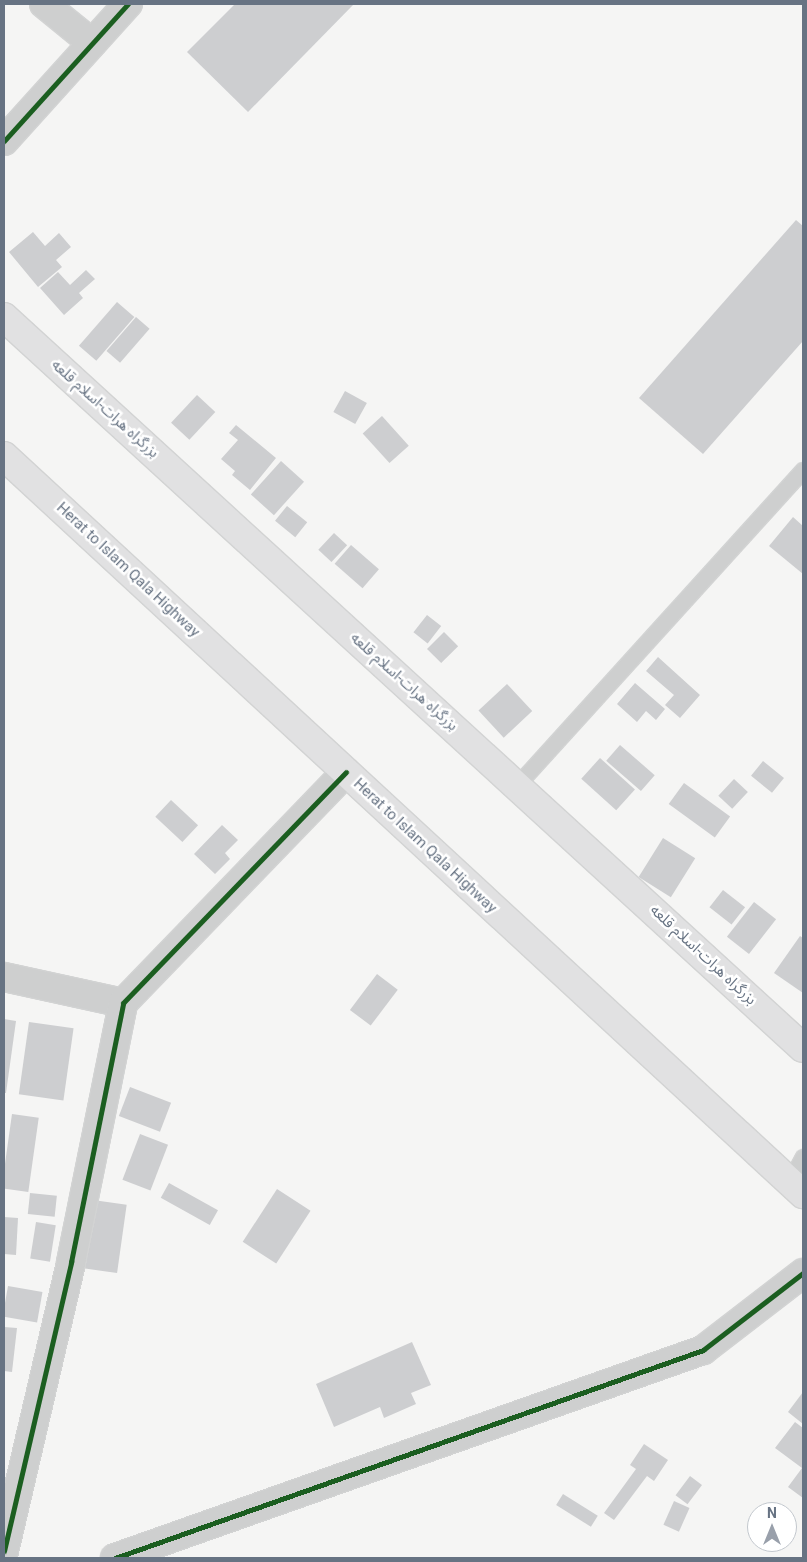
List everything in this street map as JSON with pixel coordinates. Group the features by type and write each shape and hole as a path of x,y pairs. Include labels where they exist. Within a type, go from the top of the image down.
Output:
{"highway":[{"name":"بزرگراه هرات-اسلام قلعه","path":"4,318 803,1048"},
{"name":"Herat to Islam Qala Highway","path":"4,456 796,1187"}],"street":[{"path":"44,4 92,42"},
{"path":"4,141 128,4"},
{"path":"4,1552 71,1262 123,1003 346,772"},
{"path":"4,977 123,1003"},
{"path":"115,1558 702,1350 803,1273"}],"lane":[{"path":"517,785 803,470"},
{"path":"796,1187 803,1157"}],"building":[{"path":"235,4 354,4 248,112 187,52"},
{"path":"796,220 803,226 803,341 703,454 639,398"},
{"path":"33,232 45,246 59,233 71,247 56,260 62,267 38,287 9,252"},
{"path":"86,270 95,279 79,293 83,298 64,315 40,288 58,272 70,285"},
{"path":"117,302 134,317 96,361 79,346"},
{"path":"136,317 150,329 120,363 106,351"},
{"path":"345,391 367,403 355,424 333,412"},
{"path":"197,395 215,412 189,440 171,423"},
{"path":"382,416 409,446 389,463 363,433"},
{"path":"236,425 276,458 250,490 232,475 235,471 221,459 238,440 229,433"},
{"path":"281,461 304,482 274,515 251,494"},
{"path":"287,506 307,522 295,537 275,521"},
{"path":"793,517 803,526 803,574 769,546"},
{"path":"334,533 347,545 331,562 318,550"},
{"path":"351,545 379,569 363,588 335,564"},
{"path":"427,615 441,626 428,643 413,632"},
{"path":"444,632 458,646 441,663 427,649"},
{"path":"658,657 700,695 680,718 665,705 674,695 646,671"},
{"path":"635,683 665,709 656,720 646,711 637,722 617,704"},
{"path":"507,684 532,711 504,738 478,711"},
{"path":"620,745 655,775 641,791 606,761"},
{"path":"600,758 635,789 616,810 581,779"},
{"path":"763,761 784,778 772,793 751,776"},
{"path":"734,779 748,792 732,809 718,796"},
{"path":"684,783 730,817 715,838 669,804"},
{"path":"171,800 198,825 182,842 155,817"},
{"path":"222,825 238,840 225,853 230,859 215,874 194,854"},
{"path":"663,838 695,858 671,897 639,877"},
{"path":"723,890 745,907 732,925 709,907"},
{"path":"754,902 776,919 749,954 727,937"},
{"path":"800,936 803,938 803,993 774,973"},
{"path":"377,974 398,990 371,1026 350,1010"},
{"path":"4,1019 16,1021 6,1093 4,1093"},
{"path":"29,1022 74,1028 63,1101 19,1094"},
{"path":"130,1087 171,1103 160,1132 119,1116"},
{"path":"12,1114 39,1118 28,1192 4,1189 4,1171"},
{"path":"140,1134 168,1145 150,1190 122,1180"},
{"path":"169,1183 218,1210 210,1225 161,1198"},
{"path":"277,1189 311,1211 276,1264 243,1242"},
{"path":"30,1193 57,1196 55,1217 28,1214"},
{"path":"93,1200 127,1205 117,1273 83,1268"},
{"path":"4,1217 18,1218 16,1255 4,1254"},
{"path":"36,1222 56,1225 50,1262 30,1259"},
{"path":"8,1286 42,1292 37,1323 4,1317"},
{"path":"4,1327 17,1328 12,1372 4,1371"},
{"path":"412,1342 431,1385 411,1393 416,1404 384,1418 380,1407 334,1427 316,1384"},
{"path":"803,1392 803,1424 788,1412"},
{"path":"795,1422 803,1428 803,1498 788,1487 802,1468 775,1448"},
{"path":"644,1444 668,1460 654,1481 647,1476 614,1520 604,1513 636,1469 630,1465"},
{"path":"690,1476 702,1485 688,1504 676,1495"},
{"path":"563,1494 598,1516 591,1527 556,1505"},
{"path":"674,1501 690,1508 679,1532 663,1525"}],"cycle path":[{"path":"4,141 128,4"},
{"path":"4,1551 71,1262 123,1003 346,772"},
{"path":"115,1558 703,1350 803,1273"}]}
